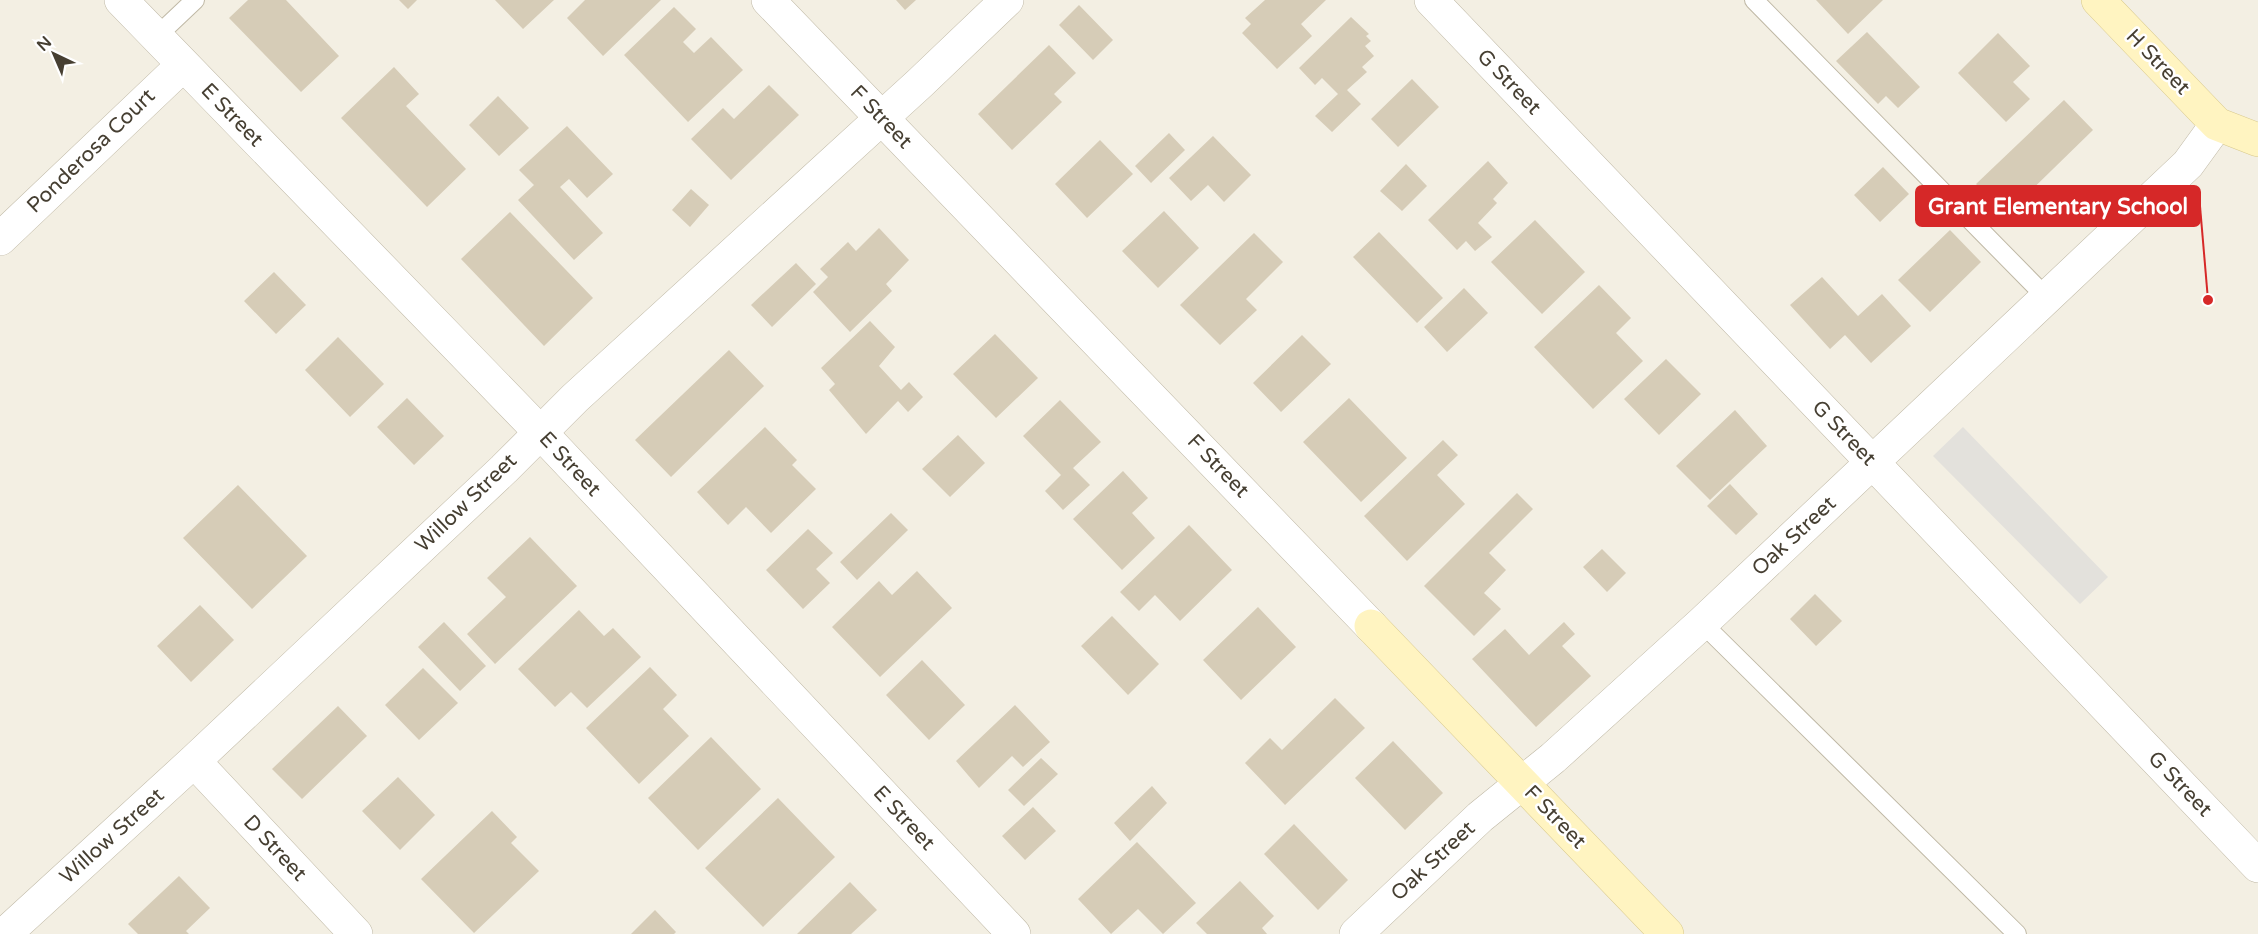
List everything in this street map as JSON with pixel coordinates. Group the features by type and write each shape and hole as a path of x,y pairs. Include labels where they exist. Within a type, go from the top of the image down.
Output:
{"main road":[{"name":"H Street","path":"2098,0 2217,124"},
{"path":"2217,124 2258,140"},
{"name":"F Street","path":"1371,626 1667,934"}],"street":[{"name":"E Street","path":"121,0 540,432 1014,934"},
{"name":"F Street","path":"768,0 1371,626"},
{"name":"Willow Street","path":"5,934 194,761 540,432 1007,0"},
{"name":"G Street","path":"1431,0 2258,866"},
{"name":"Ponderosa Court","path":"0,239 183,64"},
{"name":"Oak Street","path":"1356,934 1480,817 1522,783 1702,623 2188,164 2217,124"},
{"name":"D Street","path":"194,761 356,934"}],"lane":[{"path":"157,36 195,0"},
{"path":"1754,0 2047,298"},
{"path":"1702,623 2017,934"}],"shaded area":[{"path":"1963,427 2108,577 2080,604 1933,456"}],"building":[{"path":"248,0 286,0 339,56 301,92 229,18"},
{"path":"399,0 417,0 408,9"},
{"path":"495,0 554,0 523,29"},
{"path":"585,0 661,0 603,56 567,18"},
{"path":"896,0 916,0 905,10"},
{"path":"1265,0 1326,0 1301,24 1312,36 1277,69 1242,33 1251,24 1245,18"},
{"path":"1816,0 1883,0 1848,34"},
{"path":"1079,5 1113,40 1093,60 1059,25"},
{"path":"674,7 696,29 683,42 694,53 711,37 743,70 688,122 624,55"},
{"path":"1351,17 1369,34 1366,36 1371,41 1365,46 1374,56 1362,67 1367,72 1347,90 1361,104 1332,132 1315,116 1338,94 1322,78 1315,85 1299,68"},
{"path":"1867,32 1920,87 1898,108 1886,96 1878,104 1836,61"},
{"path":"1998,33 2030,66 2013,82 2030,99 2006,122 1958,73"},
{"path":"1049,45 1076,73 1054,94 1062,102 1012,150 978,114"},
{"path":"394,67 419,94 406,106 466,169 427,207 341,118"},
{"path":"1412,79 1439,107 1398,147 1371,119"},
{"path":"769,85 799,115 731,180 691,139 723,108 734,119"},
{"path":"498,96 529,128 499,156 469,125"},
{"path":"2064,100 2093,130 2006,215 1976,184"},
{"path":"567,126 613,174 587,198 569,179 560,187 603,233 574,260 518,200 534,185 519,170"},
{"path":"1169,133 1185,150 1151,183 1135,166"},
{"path":"1213,136 1251,175 1224,202 1208,185 1191,201 1169,178"},
{"path":"1100,140 1133,174 1087,218 1055,184"},
{"path":"1488,161 1508,183 1493,199 1497,203 1478,223 1492,237 1475,251 1466,241 1457,250 1428,220"},
{"path":"1406,164 1427,186 1402,211 1380,191"},
{"path":"1883,167 1909,194 1880,222 1854,195"},
{"path":"691,189 709,205 690,227 672,210"},
{"path":"1164,211 1199,248 1158,288 1122,251"},
{"path":"510,212 593,298 544,346 461,259"},
{"path":"1535,220 1585,272 1542,314 1491,262"},
{"path":"879,228 909,260 886,284 892,291 850,332 813,292 828,277 820,269 848,242 856,251"},
{"path":"1950,230 1981,262 1930,312 1898,280"},
{"path":"1379,232 1443,298 1417,323 1353,257"},
{"path":"1254,233 1283,262 1246,299 1257,310 1220,345 1180,305"},
{"path":"796,263 816,284 772,327 751,305"},
{"path":"274,272 306,305 276,334 244,301"},
{"path":"1822,277 1858,316 1882,294 1911,326 1871,363 1845,335 1830,349 1790,305"},
{"path":"1599,285 1631,318 1616,333 1643,361 1593,409 1534,347"},
{"path":"1464,288 1488,313 1447,352 1424,327"},
{"path":"870,321 895,347 879,366 901,390 909,382 923,397 908,412 898,401 866,434 829,390 835,384 821,368"},
{"path":"995,334 1038,378 996,418 953,374"},
{"path":"1302,335 1331,364 1281,412 1253,383"},
{"path":"338,337 384,384 350,417 305,370"},
{"path":"729,350 764,386 671,477 635,440"},
{"path":"1666,359 1701,394 1659,435 1624,399"},
{"path":"407,398 444,436 414,465 377,427"},
{"path":"1349,398 1407,458 1361,502 1303,442"},
{"path":"1060,400 1101,442 1073,468 1090,485 1063,510 1045,491 1061,475 1023,436"},
{"path":"1735,410 1767,446 1710,500 1676,466"},
{"path":"765,427 797,460 792,465 816,489 771,533 746,507 728,525 697,492"},
{"path":"958,435 985,463 950,497 922,469"},
{"path":"1443,440 1458,455 1437,475 1465,504 1407,561 1364,516"},
{"path":"1123,471 1148,498 1132,513 1155,538 1122,570 1073,519"},
{"path":"1730,484 1758,514 1736,535 1707,506"},
{"path":"238,485 307,556 252,609 183,538"},
{"path":"1517,493 1533,509 1489,553 1506,570 1484,593 1501,609 1474,636 1424,586"},
{"path":"891,513 908,530 857,580 840,562"},
{"path":"1189,525 1232,570 1180,621 1155,595 1139,611 1120,592"},
{"path":"808,529 833,553 816,569 830,583 803,609 766,570"},
{"path":"530,537 577,586 495,664 467,634 506,597 487,578"},
{"path":"1602,549 1626,573 1607,592 1583,567"},
{"path":"917,571 952,608 880,677 832,627 879,581 892,595"},
{"path":"1815,594 1842,621 1816,646 1790,619"},
{"path":"200,605 234,640 191,682 157,646"},
{"path":"1258,607 1296,647 1241,700 1203,660"},
{"path":"579,610 604,636 613,628 641,657 587,708 571,692 555,707 518,669"},
{"path":"1112,616 1159,664 1128,695 1081,646"},
{"path":"444,622 486,666 460,691 418,647"},
{"path":"1564,622 1575,634 1562,646 1591,676 1536,727 1472,659 1505,629 1529,655"},
{"path":"922,660 965,705 929,740 886,695"},
{"path":"650,667 677,695 663,709 689,736 639,784 586,728"},
{"path":"423,668 458,703 419,740 385,705"},
{"path":"1335,698 1365,728 1285,805 1245,763 1270,738 1282,750"},
{"path":"1015,705 1050,742 1023,767 1012,756 979,788 956,761"},
{"path":"338,706 367,736 302,799 272,769"},
{"path":"711,737 761,789 698,850 648,798"},
{"path":"1393,741 1443,793 1405,830 1355,778"},
{"path":"1041,758 1058,774 1024,806 1008,790"},
{"path":"398,777 435,815 400,850 362,811"},
{"path":"1152,786 1167,803 1130,841 1114,823"},
{"path":"778,798 835,857 763,927 705,868"},
{"path":"1033,807 1056,831 1025,860 1002,836"},
{"path":"492,811 517,837 511,843 539,871 474,933 421,879"},
{"path":"1294,824 1348,880 1318,910 1264,854"},
{"path":"1137,842 1196,903 1163,934 1138,909 1111,934 1078,899"},
{"path":"179,876 210,908 186,931 189,934 138,934 128,924"},
{"path":"1240,881 1274,916 1262,928 1267,934 1207,934 1196,923"},
{"path":"850,882 877,910 851,934 797,934"},
{"path":"655,910 676,932 674,934 631,934"}],"place":[{"name":"Grant Elementary School","path":"2208,300"}]}
